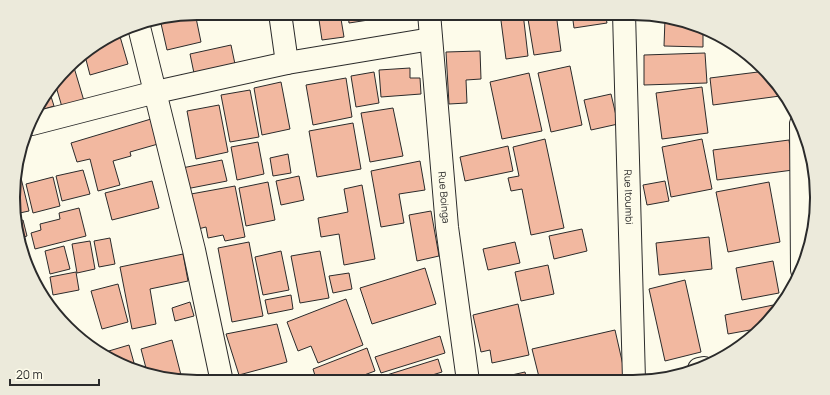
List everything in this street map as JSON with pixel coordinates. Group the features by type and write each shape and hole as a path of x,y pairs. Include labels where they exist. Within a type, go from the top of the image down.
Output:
{"street":[{"path":"281,20 287,63"},
{"name":"Rue Boinga","path":"430,20 447,227 467,375"},
{"name":"Rue Itoumbi","path":"624,20 634,375"},
{"path":"140,29 194,250 221,375"},
{"path":"37,123 156,92 287,63 431,39"},
{"path":"801,140 802,252"}],"building":[{"path":"196,20 201,42 167,50 161,24"},
{"path":"319,20 341,20 344,37 322,40"},
{"path":"349,20 368,20 349,23"},
{"path":"501,20 524,20 528,56 506,59"},
{"path":"528,20 557,20 561,51 534,55"},
{"path":"573,20 606,20 607,23 574,28"},
{"path":"665,23 690,29 703,35 703,47 664,46"},
{"path":"120,38 128,64 90,75 86,59"},
{"path":"231,45 236,69 195,78 190,54"},
{"path":"480,51 481,79 466,80 467,103 449,104 446,52"},
{"path":"705,53 707,83 644,85 644,55"},
{"path":"570,66 582,125 551,132 538,73"},
{"path":"410,68 410,78 420,78 421,94 381,97 379,70"},
{"path":"75,69 84,101 62,107 57,89"},
{"path":"374,72 379,103 356,107 351,76"},
{"path":"758,72 778,96 713,105 710,78"},
{"path":"529,73 542,131 502,139 490,82"},
{"path":"346,78 352,117 313,125 306,85"},
{"path":"281,82 290,129 262,135 254,88"},
{"path":"702,87 708,133 662,139 656,93"},
{"path":"250,90 259,137 230,142 221,95"},
{"path":"611,94 618,124 591,130 584,100"},
{"path":"51,97 54,106 44,109"},
{"path":"219,105 228,152 196,159 187,111"},
{"path":"393,108 403,156 370,162 361,113"},
{"path":"151,119 158,144 130,152 131,156 113,161 120,185 98,191 90,159 77,162 71,143"},
{"path":"353,123 361,169 317,177 309,131"},
{"path":"545,139 564,228 531,235 522,189 511,191 508,178 519,176 513,147"},
{"path":"702,139 712,189 671,197 662,147"},
{"path":"789,140 793,170 717,180 713,150"},
{"path":"258,142 264,174 237,180 231,147"},
{"path":"508,146 513,171 465,181 460,157"},
{"path":"288,154 291,173 273,176 270,158"},
{"path":"222,160 227,181 186,189 182,168"},
{"path":"420,161 425,190 399,194 404,223 381,227 371,171"},
{"path":"83,170 90,194 62,201 56,176"},
{"path":"299,176 304,200 281,205 276,181"},
{"path":"53,177 60,206 33,213 26,184"},
{"path":"21,179 29,211 21,213"},
{"path":"152,181 159,208 112,220 105,193"},
{"path":"665,181 669,201 647,205 643,185"},
{"path":"268,182 275,220 246,226 239,188"},
{"path":"769,182 780,242 728,252 716,192"},
{"path":"362,185 375,259 344,265 339,234 321,237 318,218 348,212 344,189"},
{"path":"235,186 245,237 225,241 223,235 208,238 206,227 198,229 191,194"},
{"path":"79,208 86,236 35,249 31,233 41,230 40,224 60,219 59,213"},
{"path":"431,211 439,256 417,261 409,215"},
{"path":"22,220 27,236 24,237 23,232"},
{"path":"582,229 587,251 554,259 549,236"},
{"path":"709,237 712,269 659,275 656,243"},
{"path":"110,238 115,264 99,267 94,241"},
{"path":"90,241 95,269 77,273 72,244"},
{"path":"249,242 263,316 232,322 218,248"},
{"path":"515,242 520,263 488,270 483,249"},
{"path":"64,246 70,269 50,274 45,251"},
{"path":"281,251 289,290 263,295 255,257"},
{"path":"320,251 329,298 300,303 291,256"},
{"path":"183,254 188,281 150,289 156,324 132,329 120,267"},
{"path":"773,261 779,293 742,300 736,268"},
{"path":"548,265 554,294 521,301 515,272"},
{"path":"425,268 436,304 372,324 360,288"},
{"path":"76,272 79,290 53,295 50,277"},
{"path":"349,273 352,289 333,293 329,276"},
{"path":"685,280 701,352 665,361 649,289"},
{"path":"118,284 128,322 102,329 91,291"},
{"path":"291,295 293,309 268,314 265,300"},
{"path":"346,299 363,345 318,363 311,346 298,351 287,322"},
{"path":"190,302 194,316 175,321 172,308"},
{"path":"518,304 529,355 492,363 490,350 481,352 473,315"},
{"path":"774,305 751,330 728,334 725,315"},
{"path":"277,324 287,362 239,375 226,334"},
{"path":"615,330 625,374 538,375 532,349"},
{"path":"440,336 445,353 381,373 375,357"},
{"path":"172,340 181,374 163,372 146,367 141,349"},
{"path":"129,345 134,363 119,357 109,351"},
{"path":"367,348 375,371 364,375 315,375 313,369"},
{"path":"438,359 442,372 432,375 387,375"},
{"path":"525,372 526,375 512,375"}]}
